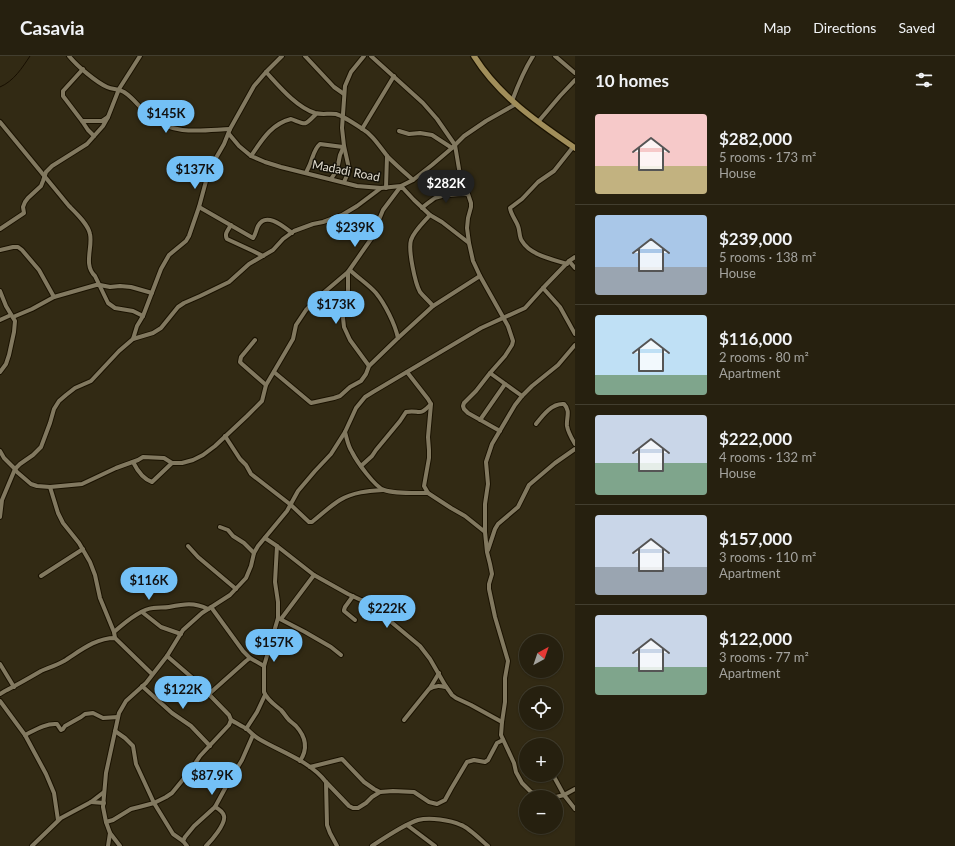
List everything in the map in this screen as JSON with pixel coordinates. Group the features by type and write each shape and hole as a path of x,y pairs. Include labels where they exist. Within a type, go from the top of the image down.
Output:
{"main road":[{"path":"474,56 483,70 514,103 574,147"}],"street":[{"path":"70,56 83,69 107,88 119,89 133,98 143,110 160,124 172,128 195,132 230,131"},
{"path":"0,229 24,213 24,202 40,186 48,170 87,144 104,126 119,89 140,56"},
{"path":"133,339 161,269 169,255 186,241 189,236 209,170 254,86 282,56"},
{"path":"305,56 334,87 344,94"},
{"path":"344,182 348,171 342,128 345,86 352,72 364,56"},
{"path":"371,56 423,103 437,119 454,146 460,175 468,194 471,207 467,228 473,261 503,317 513,341 505,356 463,406 468,413 500,431"},
{"path":"514,103 518,84 533,56"},
{"path":"555,56 575,73"},
{"path":"83,69 64,91 63,96 94,136"},
{"path":"266,72 298,104 310,111 316,114 338,114 344,111"},
{"path":"362,128 394,76"},
{"path":"538,122 575,80"},
{"name":"Madadi Road","path":"230,131 238,146 251,156 265,162 358,186 384,188 401,186 413,180 464,136 514,103"},
{"path":"251,156 266,133 274,126 291,119 304,124 316,114"},
{"path":"338,114 362,128 374,138 387,156 413,180"},
{"path":"82,121 102,121 108,118"},
{"path":"0,122 44,177 79,216 88,229 90,235 89,265 108,303 115,308 133,311 143,316"},
{"path":"400,131 409,134 420,133 432,135 454,146"},
{"path":"306,173 315,150 320,144 344,146"},
{"path":"331,179 337,170 340,155 344,146"},
{"path":"574,147 554,171 538,182 522,199 510,208 525,245 544,258 568,263 575,268"},
{"path":"0,517 2,500 16,469 41,447 54,409 59,401 72,390 92,381 118,351 133,339 154,333 161,328 178,307 184,303 229,282 249,264 273,250 283,239 294,231 342,215 384,188 387,156"},
{"path":"0,451 4,458 16,469 19,474 32,484 50,487 82,484 116,468 143,458 164,458 172,463 182,463 193,460 215,446 262,402 266,385 293,339 296,325 306,310 349,271 371,239 383,210 401,186 422,208 469,243"},
{"path":"422,208 435,198 454,194 468,194"},
{"path":"199,207 253,238 259,225 264,220 271,220 282,225 292,233"},
{"path":"430,214 414,234 411,241 412,263 416,284 424,297 433,306"},
{"path":"231,225 226,234 227,239 263,256"},
{"path":"0,250 18,247 22,250 39,270 54,297"},
{"path":"120,846 110,833 106,822 104,792 106,774 118,717 126,701 142,686 167,656 183,630 202,613 230,596 246,578 254,553 258,546 287,511 298,491 330,454 345,432 356,408 365,398 481,328 525,308 575,257"},
{"path":"349,271 366,283 376,293 386,309 397,332 398,338"},
{"path":"349,271 348,290 343,318 344,327 350,340 369,366"},
{"path":"274,372 311,403 340,396 350,387 361,381 369,366 433,306 480,276"},
{"path":"0,320 32,309 54,297 100,285 110,287 131,287 152,293"},
{"path":"543,288 560,307 575,334"},
{"path":"0,291 6,306 15,321 9,355 6,364 0,372"},
{"path":"255,340 241,357 240,362 266,385"},
{"path":"529,790 522,783 516,772 514,763 501,736 508,661 495,617 489,589 492,570 487,552 485,532 485,504 488,484 486,462 490,450 515,405 522,396 558,365 575,345"},
{"path":"407,372 428,399 430,404 428,437 429,458 424,486 428,493 465,516 485,532"},
{"path":"490,373 522,396"},
{"path":"480,420 505,384"},
{"path":"361,466 372,456 406,412 422,412 430,404"},
{"path":"536,424 545,413 552,408 560,404 564,404 567,406 568,411 568,430 575,444"},
{"path":"345,432 352,452 376,485 383,490 390,492 428,493"},
{"path":"225,436 251,474 309,522 312,522 339,500 358,493 383,490"},
{"path":"487,552 498,524 518,507 529,485 555,463 575,449"},
{"path":"133,462 138,472 149,482 152,482 172,463"},
{"path":"50,487 58,513 63,523 83,549 90,562 95,575 100,598 115,638 152,674"},
{"path":"220,527 228,530 254,553"},
{"path":"266,538 314,575 361,600 369,602 378,608 394,625 420,646 430,659 452,695 502,722"},
{"path":"188,546 198,557 236,589"},
{"path":"278,546 275,582 280,618"},
{"path":"41,576 65,559 83,549"},
{"path":"300,761 304,756 305,747 300,731 288,719 286,714 272,704 265,695 264,666 280,618 314,575"},
{"path":"353,596 345,607 344,611 355,620"},
{"path":"114,632 122,624 152,608 166,608 181,604 197,605 209,608 242,651 250,658 264,666"},
{"path":"142,612 160,627 181,634"},
{"path":"280,618 331,647 340,655"},
{"path":"0,694 88,646 109,638 115,638"},
{"path":"167,656 193,677 229,715 231,720 246,729 252,735 278,750 291,755 310,767 322,776 349,806 353,808 358,808 380,792 393,791 414,792 429,802 437,804 445,800 467,762 474,760 485,762 488,760 497,743 503,740"},
{"path":"209,694 250,658"},
{"path":"0,664 14,687"},
{"path":"404,720 429,689 439,673"},
{"path":"142,686 172,713 191,726 210,746"},
{"path":"429,689 440,686 447,687"},
{"path":"246,729 262,703 265,695"},
{"path":"0,700 25,735 52,787 56,799 58,820"},
{"path":"25,735 53,723 56,724 61,730 84,714 93,713 103,718 118,717"},
{"path":"106,822 113,820 130,809 154,803 172,793 200,756 229,725 231,720"},
{"path":"115,731 133,746 136,764 154,803 173,834 187,846"},
{"path":"183,841 194,826 215,807 242,760 252,735"},
{"path":"310,767 342,759 364,782 380,792"},
{"path":"326,782 327,825 337,846"},
{"path":"558,782 564,795 575,809"},
{"path":"564,795 575,789"},
{"path":"32,846 58,820 91,802 104,792"},
{"path":"91,802 104,803"},
{"path":"206,846 223,824 225,818 224,814 215,807"},
{"path":"372,846 407,825 419,820 428,819 443,820 462,825 488,846"},
{"path":"407,825 435,846"},
{"path":"108,846 110,833"},
{"path":"380,841 382,846"}],"waterway":[{"path":"0,87 14,78 30,56"}]}
